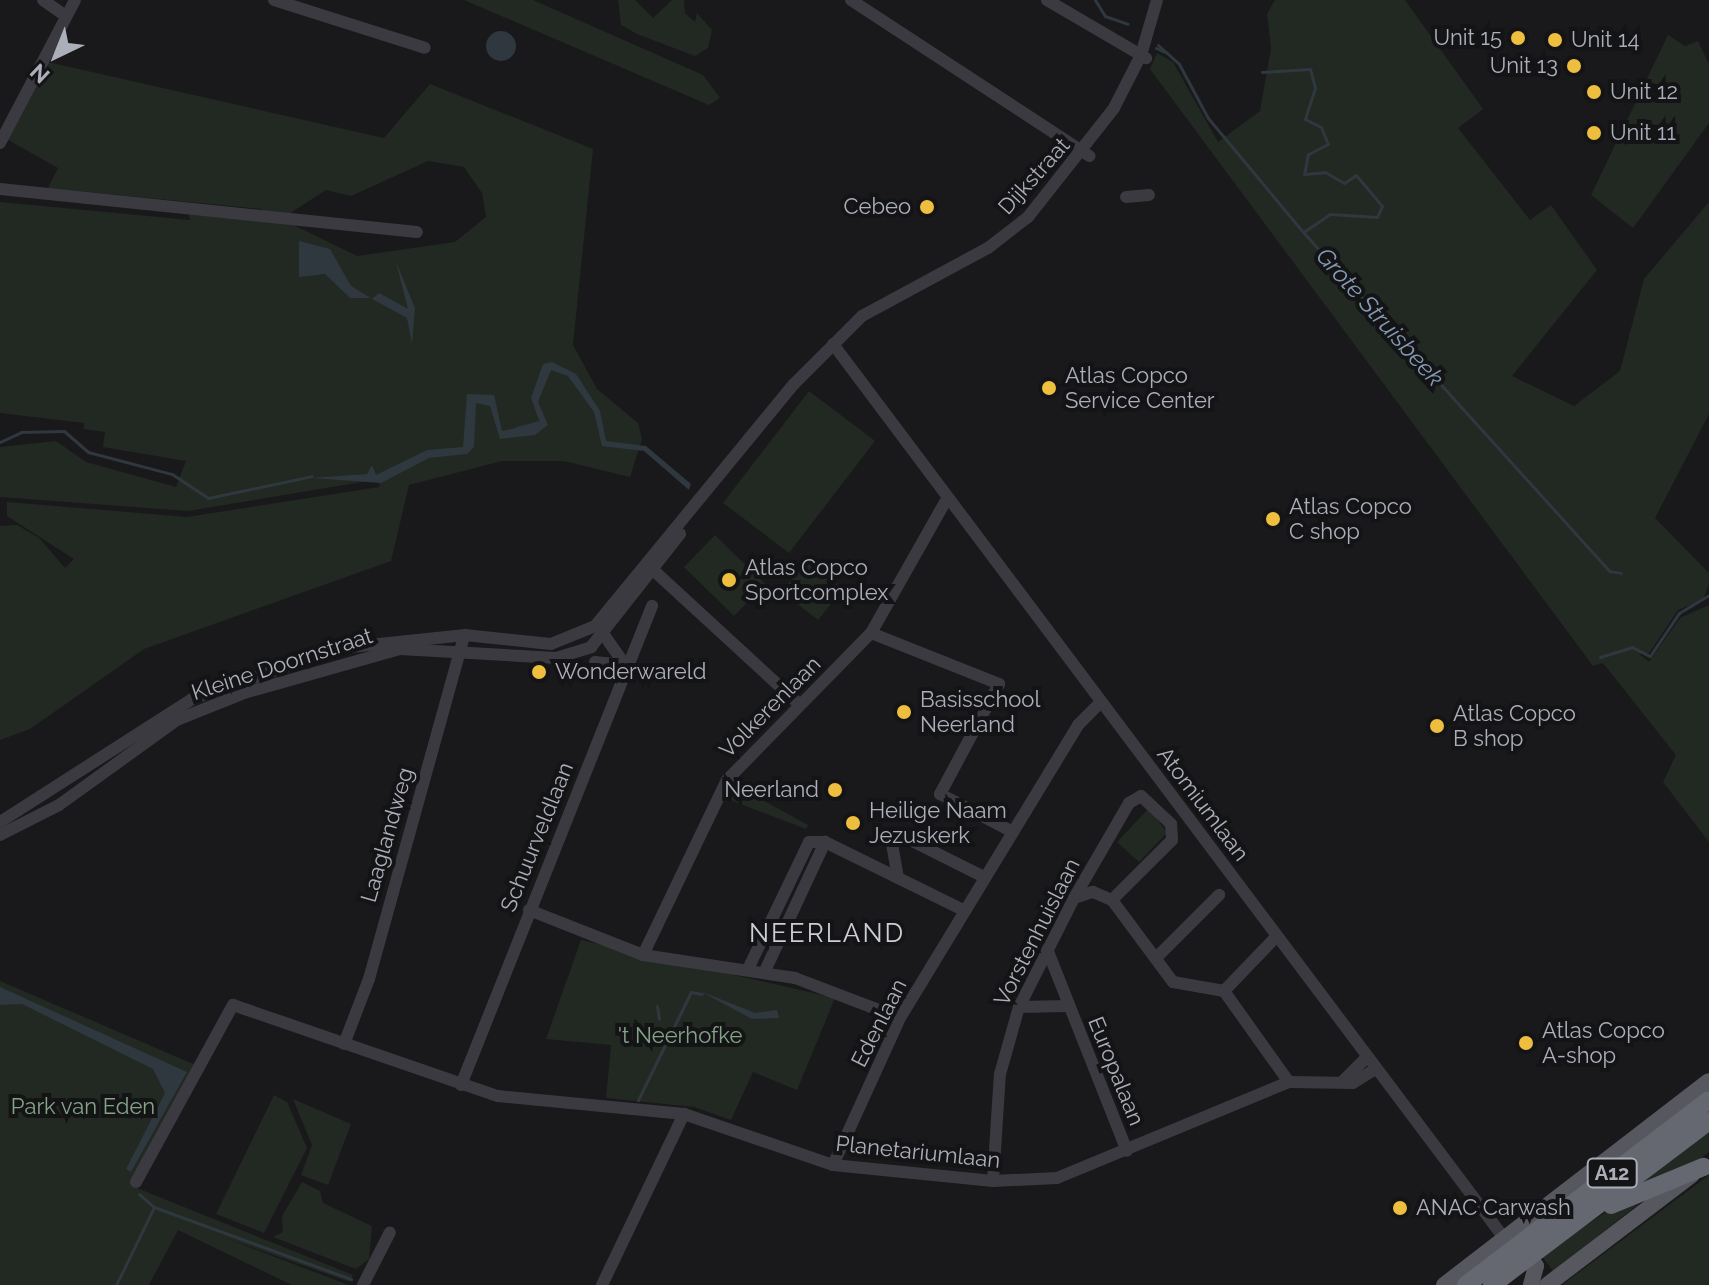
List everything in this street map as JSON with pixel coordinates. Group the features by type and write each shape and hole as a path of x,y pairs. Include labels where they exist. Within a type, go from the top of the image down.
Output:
{"highway":[{"name":"A12","path":"1466,1285 1709,1100"},
{"name":"A12","path":"1492,1285 1516,1248 1590,1212 1709,1121"},
{"path":"1590,1212 1706,1165"}],"main road":[{"path":"1444,1285 1516,1248 1709,1081"},
{"path":"1547,1285 1706,1165"},
{"path":"1516,1248 1536,1270 1531,1285"}],"street":[{"path":"43,0 66,16"},
{"path":"0,143 75,0"},
{"path":"274,0 425,48"},
{"path":"851,0 1086,154"},
{"path":"1047,0 1144,56"},
{"name":"Dijkstraat","path":"833,344 896,293 1007,235 1086,154 1144,56 1157,0"},
{"path":"0,189 417,232"},
{"path":"1126,197 1149,195"},
{"name":"Atomiumlaan","path":"833,344 945,502 1375,1069 1516,1248"},
{"name":"Kleine Doornstraat","path":"0,822 192,699 357,643 551,644 595,626 833,344"},
{"name":"Volkerenlaan","path":"643,955 722,787 871,633 945,502"},
{"name":"Kleine Doornstraat","path":"462,642 556,658 606,637 657,572 694,511"},
{"path":"646,564 800,705"},
{"name":"Schuurveldlaan","path":"461,1085 625,665 652,606"},
{"path":"595,626 625,665"},
{"path":"871,633 999,684 939,784 940,794 1013,832"},
{"name":"Laaglandweg","path":"344,1044 369,979 462,642"},
{"name":"Kleine Doornstraat","path":"0,835 59,805 148,739 207,706 369,654 421,643"},
{"path":"595,662 625,665"},
{"name":"Edenlaan","path":"833,1165 900,1018 1078,725 1100,703"},
{"name":"Vorstenhuislaan","path":"993,1181 1000,1074 1019,1007 1074,898 1129,803 1152,800 1173,836 1112,900"},
{"path":"898,878 892,844 898,834 984,877"},
{"path":"748,969 809,842 825,842 965,911"},
{"path":"764,973 825,842"},
{"path":"1074,898 1093,892 1112,900 1173,982 1224,991 1289,1082"},
{"path":"1157,957 1219,895"},
{"path":"529,910 643,955 748,969 900,1018"},
{"path":"1224,991 1276,937"},
{"name":"Europalaan","path":"1047,949 1127,1151"},
{"name":"Planetariumlaan","path":"136,1182 233,1005 498,1096 684,1114 833,1165 993,1181 1057,1178 1289,1082 1343,1081 1375,1069"},
{"name":"Europalaan","path":"1019,1007 1068,1006"},
{"path":"1343,1081 1367,1057"},
{"path":"602,1285 684,1114"},
{"path":"363,1285 390,1232"}],"green space":[{"path":"464,0 533,0 703,75 720,98 709,105"},
{"path":"618,0 635,0 653,18 672,0 684,0 685,13 695,22 697,13 712,30 708,48 695,56 637,34 621,25"},
{"path":"1275,0 1405,0 1483,109 1458,128 1530,220 1551,205 1597,270 1512,376 1574,406 1620,371 1644,279 1709,202 1709,414 1655,518 1709,573 1709,584 1703,600 1678,610 1649,653 1639,654 1649,662 1680,618 1709,605 1709,842 1663,782 1676,755 1603,663 1593,666 1150,69 1157,53 1173,62 1218,142 1260,111 1271,48 1267,14"},
{"path":"1668,35 1685,46 1698,41 1709,64 1709,123 1633,228 1591,195"},
{"path":"43,61 384,138 430,84 593,149 573,345 597,389 638,423 642,439 630,477 564,461 502,461 409,485 391,561 144,649 30,729 0,740 0,526 17,525 39,538 65,568 74,559 7,516 7,502 187,517 379,487 380,479 188,511 0,497 0,447 56,441 86,462 176,487 186,461 103,447 105,432 84,429 84,423 0,413 0,202 190,220 188,211 254,217 262,209 68,190 63,199 43,198 58,168 3,137","holes":["428,161 464,167 482,193 486,217 455,242 357,256 281,219 326,190 351,196"]},
{"path":"809,391 875,441 789,553 723,503"},
{"name":"Atlas Copco Sportcomplex","path":"715,535 765,584 734,616 684,567"},
{"path":"807,560 844,588 818,620 782,592"},
{"path":"737,786 808,825 806,829 725,798"},
{"path":"1149,808 1167,833 1139,862 1117,842"},
{"name":"'t Neerhofke","path":"581,940 835,998 797,1090 753,1072 731,1120 694,1107 606,1098 611,1045 546,1039"},
{"name":"Park van Eden","path":"0,981 198,1066 132,1186 353,1275 350,1282 220,1236 349,1285 292,1285 178,1230 149,1285 0,1285"},
{"path":"274,1095 287,1102 307,1148 264,1233 216,1214"},
{"path":"293,1099 351,1124 328,1185 301,1175 312,1145"},
{"path":"1709,1128 1709,1152 1685,1170 1624,1190"},
{"path":"1709,1175 1709,1285 1562,1285"},
{"path":"302,1182 320,1191 323,1203 372,1226 369,1259 356,1269 273,1237 283,1232 282,1216"},
{"path":"1658,1189 1553,1271 1541,1255 1618,1204"}],"shaded area":[{"path":"501,31 511,36 516,46 511,56 501,61 491,56 486,46 491,36"},
{"path":"1056,153 1022,209 1015,204 1045,159"},
{"path":"299,241 330,249 351,286 371,298 350,298 325,274 299,277"},
{"path":"396,262 415,308 412,344 407,318 372,299 379,293 408,309"},
{"path":"552,362 576,374 600,411 606,441 646,446 691,484 689,490 644,451 602,446 594,412 568,376 551,370 538,402 548,425 535,435 500,439 490,406 476,403 474,447 467,454 429,458 381,483 312,478 367,474 372,465 376,475 427,450 463,447 467,394 494,395 502,431 540,423 531,398 543,364"},
{"path":"0,987 187,1072 131,1172 126,1169 165,1093 153,1069 22,1004 0,1005"},
{"path":"700,991 755,1013 777,1010 779,1018 752,1019"}],"waterway":[{"name":"Grote Struisbeek","path":"1095,0 1105,16 1128,24"},
{"name":"Grote Struisbeek","path":"1158,45 1179,64 1208,118 1303,232 1609,571 1621,573"},
{"name":"Grote Struisbeek","path":"1156,48 1167,53"},
{"path":"1262,72 1310,69 1315,88 1305,119 1321,127 1328,144 1308,154 1304,174 1325,172 1344,183 1356,175 1382,206 1377,217 1330,214 1303,232"},
{"path":"517,428 543,421"},
{"path":"0,442 21,432 64,431 88,452 172,474 208,498 312,476"},
{"path":"1600,657 1632,647 1650,656 1679,613 1709,595"},
{"path":"638,1100 691,992 702,994"},
{"path":"657,1006 659,1019"},
{"path":"139,1194 154,1207 351,1279"},
{"path":"116,1285 154,1207"}],"place":[{"name":"Unit 15","path":"1518,38"},
{"name":"Unit 14","path":"1555,40"},
{"name":"Unit 13","path":"1574,66"},
{"name":"Unit 12","path":"1594,92"},
{"name":"Unit 11","path":"1594,133"},
{"name":"Cebeo","path":"927,207"},
{"name":"Atlas Copco Service Center","path":"1049,388"},
{"name":"Atlas Copco C shop","path":"1273,519"},
{"name":"Atlas Copco Sportcomplex","path":"729,580"},
{"name":"Wonderwareld","path":"539,672"},
{"name":"Basisschool Neerland","path":"904,712"},
{"name":"Atlas Copco B shop","path":"1437,726"},
{"name":"Neerland","path":"835,790"},
{"name":"Heilige Naam Jezuskerk","path":"853,823"},
{"name":"Atlas Copco A-shop","path":"1526,1043"},
{"name":"ANAC Carwash","path":"1400,1208"}],"district":[{"name":"NEERLAND","path":"827,934"}]}
